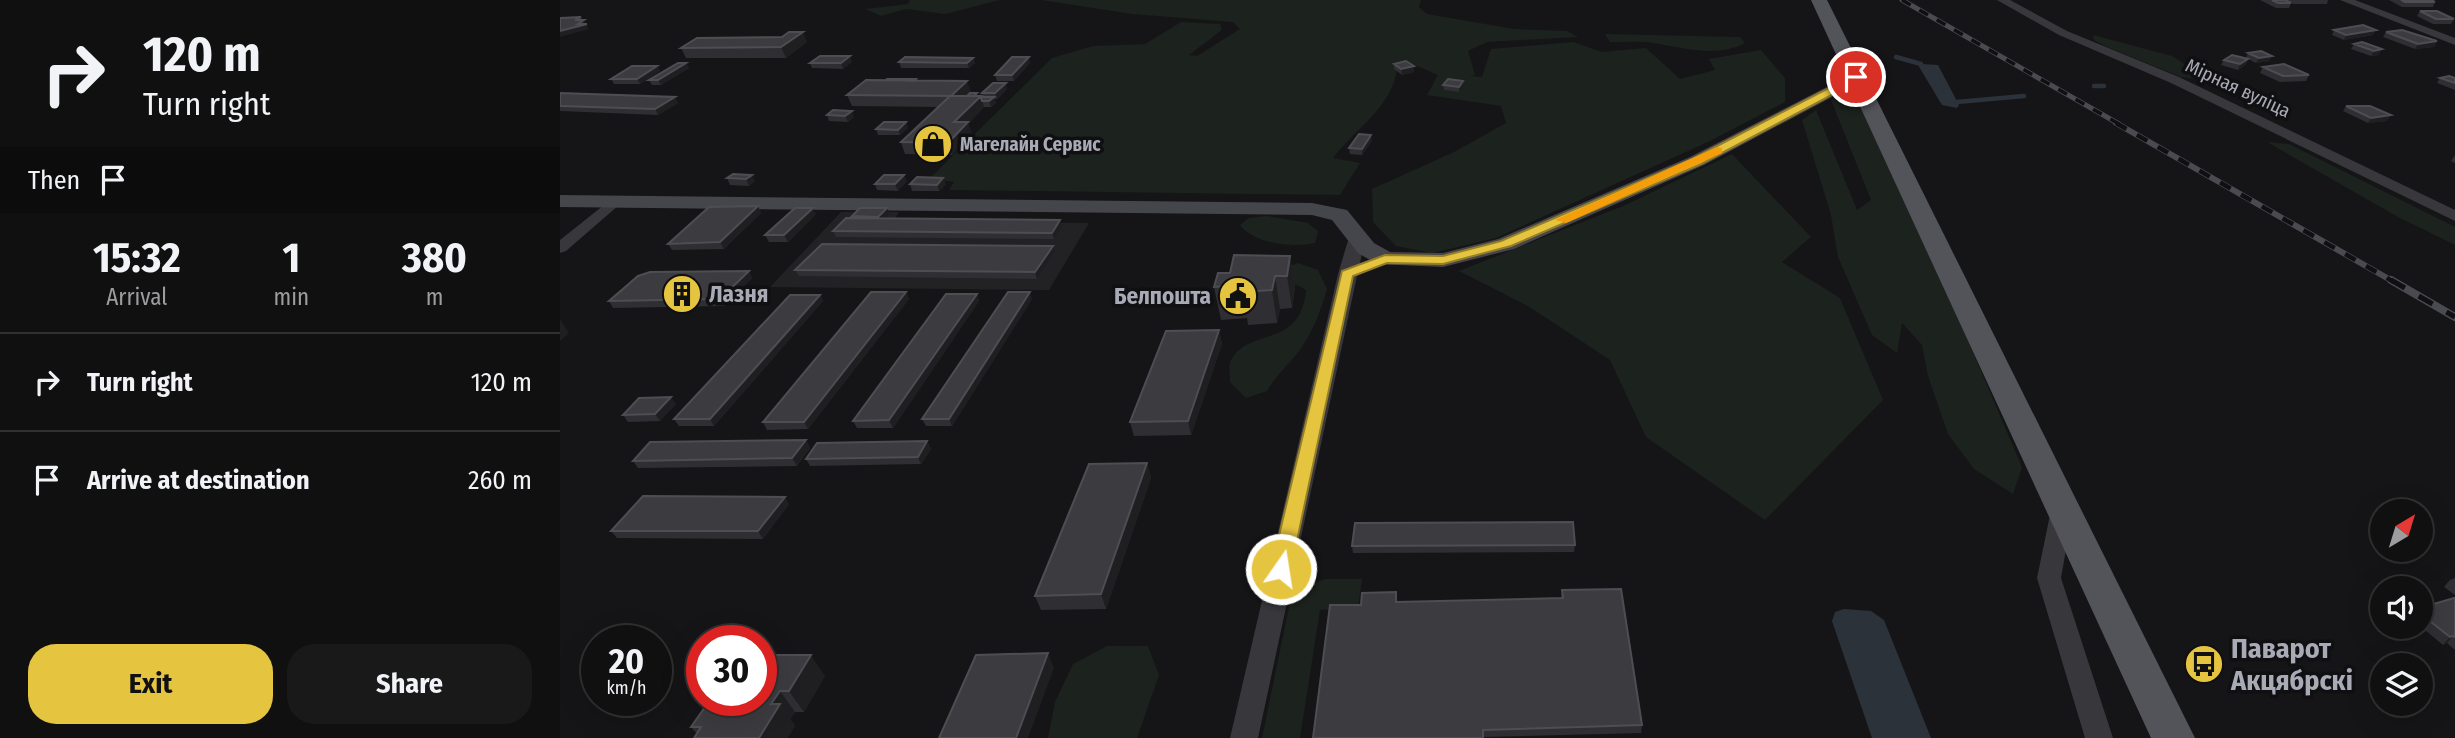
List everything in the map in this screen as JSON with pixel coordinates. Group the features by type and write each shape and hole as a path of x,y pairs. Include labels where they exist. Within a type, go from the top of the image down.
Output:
{"main road":[{"path":"1819,0 2174,738"}],"street":[{"name":"Мірная вуліца","path":"2002,0 2063,33 2175,80 2455,216"},
{"path":"2345,0 2455,42"},
{"path":"1347,274 1385,259 1443,260 1506,244 1697,162 1856,77"},
{"path":"560,201 1312,209 1339,215 1366,248 1385,259"},
{"path":"560,248 614,202"},
{"path":"1244,738 1357,234"},
{"path":"2063,509 2049,578 2099,738"}],"shaded area":[{"path":"910,0 1000,0 945,14 906,9 881,16 865,9 908,4"},
{"path":"1041,0 1421,0 1419,7 1427,14 1514,29 1567,31 1578,37 1487,42 1468,51 1475,75 1470,76 1482,77 1491,49 1573,42 1602,52 1646,48 1680,79 1715,70 1709,59 1761,50 1785,78 1785,102 1710,141 1496,238 1432,253 1396,246 1373,222 1372,189 1454,152 1506,123 1501,106 1427,95 1438,75 1408,62 1397,68 1394,82 1381,106 1333,158 1360,163 1340,195 949,190 954,182 929,179 1052,58 1093,46 1145,44 1181,22 1220,24 1222,30 1189,55 1197,56 1240,29 1233,22 1132,14"},
{"path":"1605,34 1740,37 1745,43 1734,48 1712,51 1649,42 1610,42"},
{"path":"2093,35 2172,56 2203,76 2197,79 2181,77 2105,46 2094,40"},
{"path":"1918,65 1938,65 1959,105 1957,108 1942,105"},
{"path":"1856,88 1892,163 2022,467 2013,494 1974,469 1948,434 1928,376 1922,345 1902,323 1897,353 1872,335 1838,257 1831,215 1802,120 1816,110 1857,210 1871,200 1831,100"},
{"path":"2267,142 2289,144 2455,227 2455,245 2398,217"},
{"path":"1732,154 1811,237 1782,262 1840,298 1883,400 1765,520 1646,437 1610,360 1528,306 1459,271 1623,206"},
{"path":"841,212 899,212 894,221 1089,223 1049,290 770,287"},
{"path":"1267,216 1308,223 1318,231 1315,243 1274,243 1254,237 1240,225 1249,218"},
{"path":"1298,263 1318,270 1327,289 1320,312 1302,347 1267,391 1246,398 1230,382 1231,360 1239,350 1250,343 1273,335 1295,321 1302,309 1306,290 1287,280 1283,269"},
{"path":"1325,579 1362,579 1358,608 1320,610 1300,738 1262,738 1290,602 1305,587"},
{"path":"1844,609 1871,611 1884,620 1931,738 1872,738 1832,621 1835,612"},
{"path":"1107,646 1148,646 1159,675 1137,738 1048,738 1055,702 1073,664"}],"building":[{"path":"2272,0 2285,0 2291,3 2278,3"},
{"path":"2401,0 2431,0 2435,2 2405,2"},
{"path":"2420,11 2437,11 2454,19 2436,19"},
{"path":"581,17 575,20 584,20 578,24 587,24 560,31 560,18"},
{"path":"2363,25 2376,30 2346,35 2334,30"},
{"path":"2402,30 2437,41 2418,44 2386,32"},
{"path":"789,32 803,32 781,47 681,48 697,38 782,37"},
{"path":"2362,42 2382,49 2374,51 2354,44"},
{"path":"2261,51 2272,56 2259,58 2248,53"},
{"path":"2232,55 2248,59 2240,64 2224,60"},
{"path":"820,56 850,56 841,63 810,63"},
{"path":"905,57 973,58 967,63 899,62"},
{"path":"1012,57 1029,57 1012,75 995,75"},
{"path":"1406,61 1414,66 1401,69 1394,64"},
{"path":"678,63 686,63 658,80 649,80"},
{"path":"2284,64 2309,75 2283,76 2263,67"},
{"path":"632,66 657,66 637,79 611,79"},
{"path":"2440,78 2455,78 2455,83"},
{"path":"887,79 916,79 914,81"},
{"path":"1448,79 1463,81 1459,87 1443,85"},
{"path":"866,80 967,81 951,96 847,95"},
{"path":"993,83 1006,83 995,93 982,93"},
{"path":"560,93 675,97 655,109 560,106"},
{"path":"950,96 981,96 954,122 968,122 948,143 901,142"},
{"path":"981,97 994,97 989,101 982,101"},
{"path":"2346,106 2370,106 2391,115 2371,118"},
{"path":"833,110 852,111 845,116 827,115"},
{"path":"884,122 906,122 898,130 876,129"},
{"path":"1359,134 1371,135 1362,149 1349,148"},
{"path":"733,174 752,175 746,179 727,178"},
{"path":"884,175 904,175 895,184 875,184"},
{"path":"917,177 943,178 937,185 910,184"},
{"path":"758,206 720,242 668,244 709,207"},
{"path":"795,208 813,208 784,235 765,235"},
{"path":"860,208 887,208 878,217 852,216"},
{"path":"846,218 1060,220 1052,233 833,231"},
{"path":"822,244 1053,246 1035,272 795,270"},
{"path":"1234,255 1290,256 1287,276 1275,276 1272,290 1242,292 1243,285 1214,287 1218,273 1230,273"},
{"name":"Лазня","path":"749,271 720,299 609,301 638,276 650,272"},
{"path":"871,292 906,292 804,422 763,422"},
{"path":"1008,292 1030,292 949,419 922,419"},
{"path":"946,294 977,294 889,420 853,421"},
{"path":"790,295 820,295 710,419 674,419"},
{"path":"1219,330 1188,421 1130,422 1166,331"},
{"path":"671,397 655,414 623,415 639,398"},
{"path":"806,440 792,458 633,461 650,442"},
{"path":"927,441 918,457 806,459 817,443"},
{"path":"1147,463 1101,594 1035,596 1089,464"},
{"path":"643,496 785,497 758,531 611,531"},
{"path":"1573,522 1575,545 1352,546 1355,523"},
{"path":"1621,589 1642,725 1483,730 1483,738 1313,738 1330,605 1361,605 1362,593 1396,592 1396,602 1563,598 1562,590"},
{"path":"2455,598 2455,637 2450,637 2433,624 2433,604"},
{"path":"1048,653 1016,738 939,738 976,655"},
{"path":"777,655 811,655 789,691 780,691 777,695"},
{"path":"699,716 773,716 759,738 694,738 701,727 691,727"}],"waterway":[{"path":"1896,57 1921,64"},
{"path":"2094,86 2104,86"},
{"path":"1957,102 2024,96"}],"railway":[{"path":"1902,0 2119,124"},
{"path":"2116,123 2394,282"},
{"path":"2391,280 2455,317"}],"slow traffic":[{"path":"1561,220 1697,162 1717,150"}],"place":[{"name":"Магелайн Сервис","path":"933,144"},
{"name":"Лазня","path":"682,294"},
{"name":"Белпошта","path":"1238,296"},
{"name":"Паварот Акцябрскі","path":"2204,664"}],"route":[{"path":"1281,569 1347,274 1385,259 1443,260 1506,244 1697,162 1856,77"}]}
